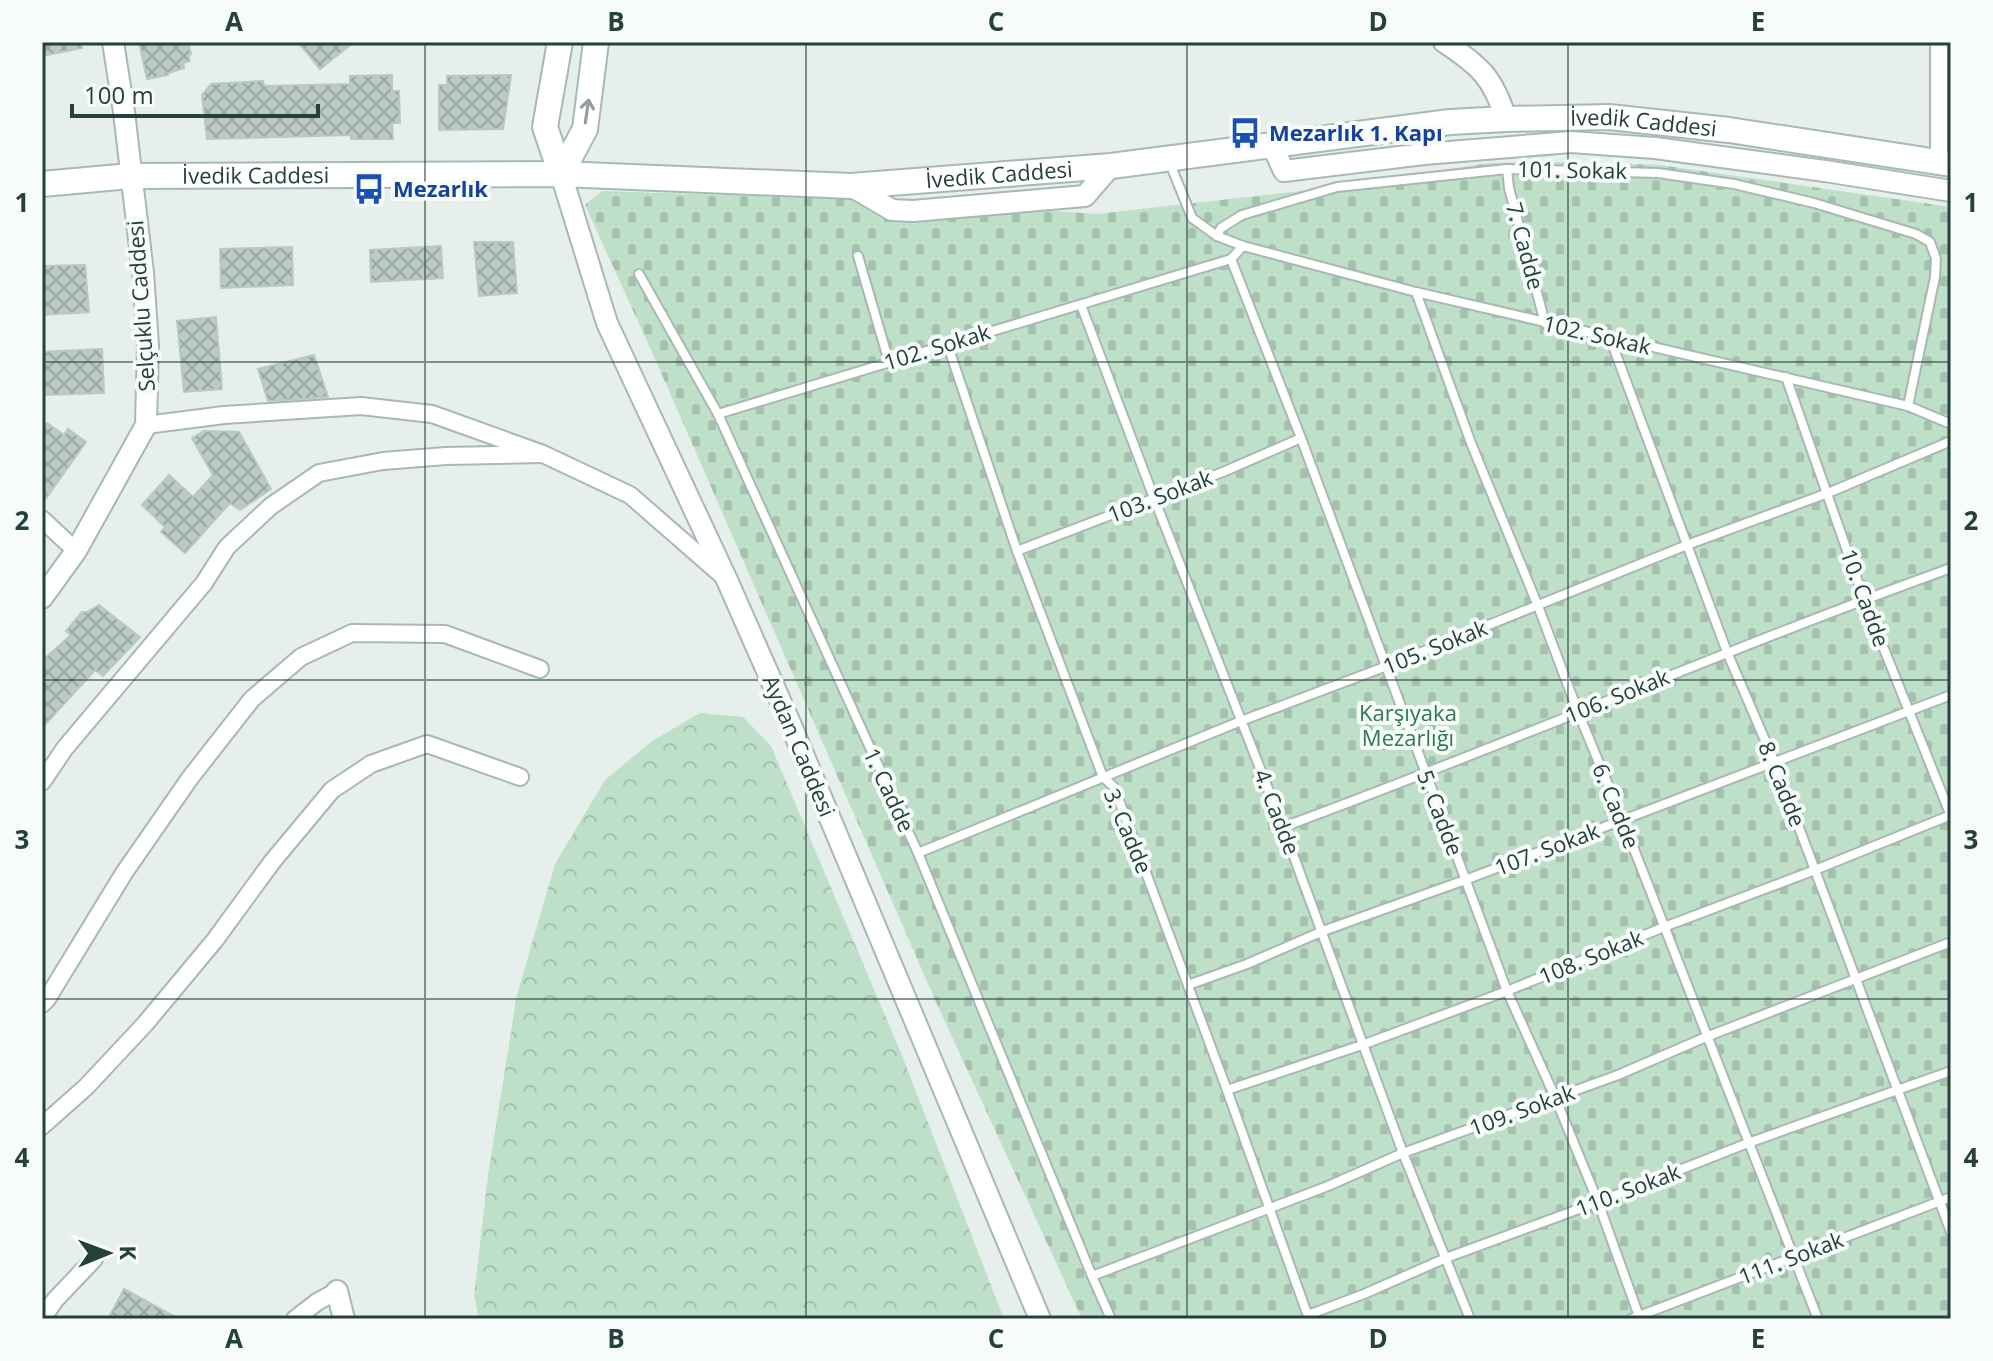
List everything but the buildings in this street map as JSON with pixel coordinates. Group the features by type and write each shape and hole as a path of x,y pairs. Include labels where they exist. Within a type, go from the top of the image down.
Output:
{"main road":[{"path":"560,42 545,127 561,174"},
{"path":"561,174 585,129 596,42"},
{"name":"İvedik Caddesi","path":"42,184 130,176 561,174 851,186 1111,166 1450,122 1609,117 1729,130 1945,163"}],"street":[{"name":"Selçuklu Caddesi","path":"42,598 76,551 146,425 148,346 145,302 113,42"},
{"path":"1444,42 1472,61 1487,77 1500,99 1506,119"},
{"path":"1939,42 1945,163"},
{"path":"1450,122 1453,151"},
{"path":"1724,158 1729,130"},
{"path":"1272,145 1284,171 1453,151 1571,142 1655,148 1951,191"},
{"name":"Aydan Caddesi","path":"561,174 607,323 727,580 796,737 1040,1319"},
{"path":"146,425 224,415 361,406 432,414 543,454 630,495 727,580"},
{"path":"42,782 65,748 204,583 227,547 271,506 319,473 446,456 543,454"},
{"path":"42,519 76,551"},
{"path":"42,1004 124,873 190,778 252,699 301,657 352,633 445,634 540,669"},
{"path":"42,1126 86,1087 145,1024 332,790 371,764 427,744 520,777"},
{"path":"42,1319 55,1300 94,1259"},
{"path":"295,1319 337,1291 344,1319"}],"lane":[{"name":"102. Sokak","path":"1169,159 1192,218 1217,236 1243,246 1416,292 1908,406 1951,424"},
{"name":"101. Sokak","path":"1217,236 1221,228 1242,215 1337,187 1507,169 1658,173 1734,184 1814,203 1916,234 1930,242 1936,259 1935,277 1908,406"},
{"name":"7. Cadde","path":"1507,169 1509,188 1545,323"},
{"path":"1231,259 1243,246"},
{"path":"858,256 889,362"},
{"name":"102. Sokak","path":"718,414 1231,259"},
{"name":"5. Cadde","path":"1231,259 1507,991 1598,1202 1637,1318"},
{"name":"1. Cadde","path":"639,274 718,414 918,853 1111,1319"},
{"name":"6. Cadde","path":"1416,292 1471,443 1818,1319"},
{"name":"4. Cadde","path":"1081,305 1323,931 1403,1153 1470,1319"},
{"name":"8. Cadde","path":"1610,338 1727,652 1774,761 1951,1232"},
{"name":"3. Cadde","path":"947,343 1017,551 1103,777 1114,787 1309,1317"},
{"name":"10. Cadde","path":"1786,377 1864,599 1951,815"},
{"name":"103. Sokak","path":"1017,551 1223,472 1301,438"},
{"name":"105. Sokak","path":"918,853 1241,721 1387,666 1687,545 1828,493 1951,441"},
{"name":"106. Sokak","path":"1283,827 1425,774 1727,652 1951,568"},
{"name":"107. Sokak","path":"1188,985 1247,964 1323,931 1623,821 1951,695"},
{"name":"108. Sokak","path":"1227,1090 1362,1045 1507,991 1951,815"},
{"name":"109. Sokak","path":"1092,1276 1328,1186 1403,1153 1618,1075 1706,1037 1951,942"},
{"name":"110. Sokak","path":"1309,1317 1446,1258 1748,1143 1951,1071"},
{"name":"111. Sokak","path":"1637,1318 1951,1197"}],"green space":[{"name":"Karşıyaka Mezarlığı","path":"1488,163 1660,165 1951,207 1951,1319 1082,1319 936,1002 585,205 602,191 938,202 1097,214 1337,187"},
{"path":"700,713 743,717 771,746 901,1053 1004,1319 479,1319 474,1295 488,1175 517,995 555,864 605,780 652,741"}],"place":[{"name":"Mezarlık 1. Kapı","path":"1245,133"},
{"name":"Mezarlık","path":"369,189"}]}
